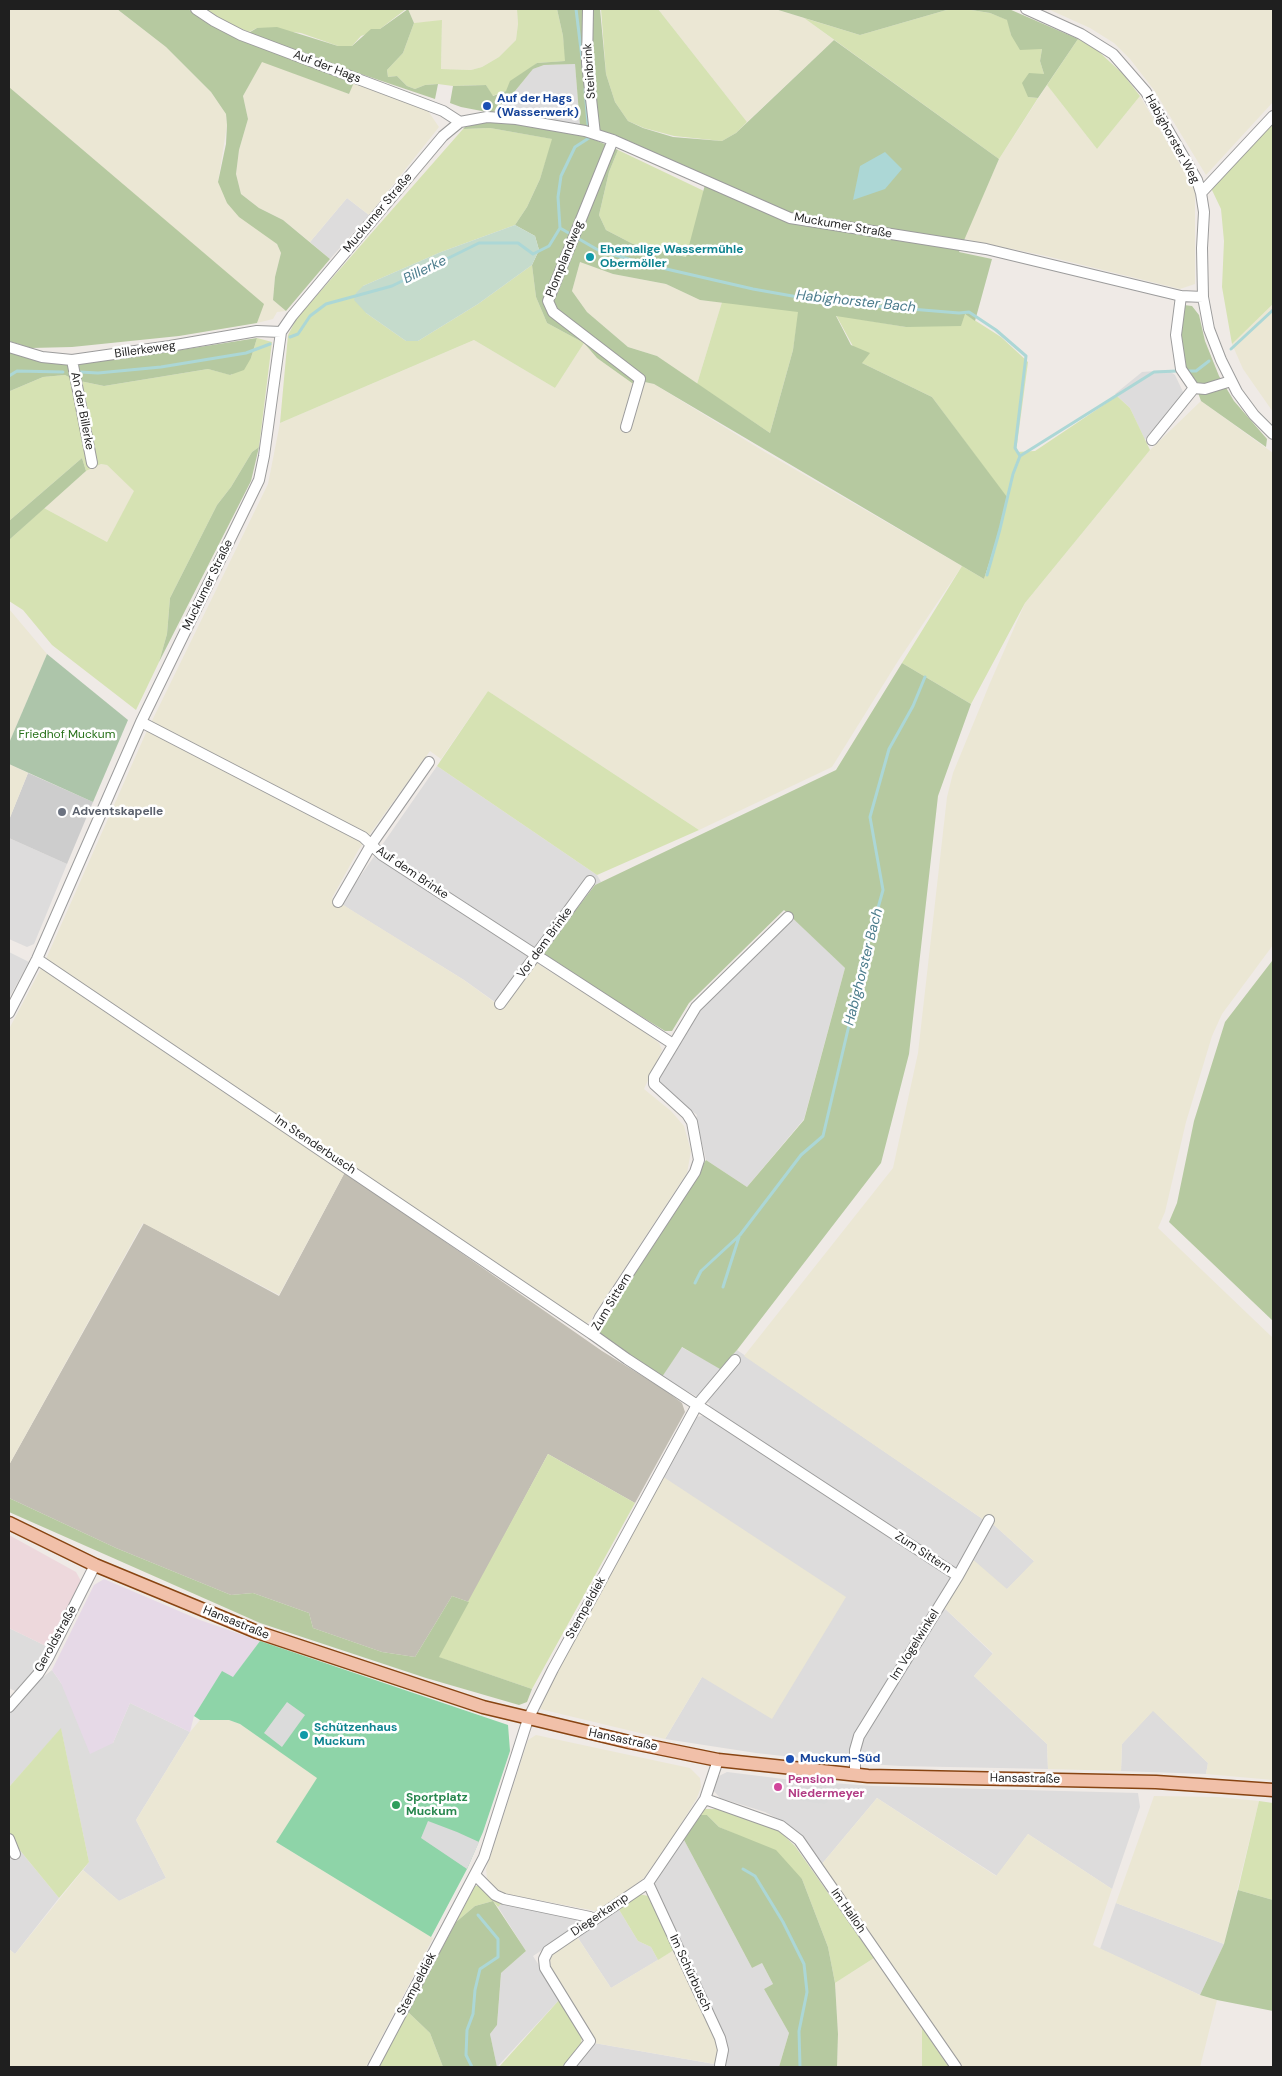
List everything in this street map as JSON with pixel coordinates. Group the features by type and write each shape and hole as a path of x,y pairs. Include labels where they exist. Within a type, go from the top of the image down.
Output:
{"main road":[{"name":"Hansastraße","path":"9,1523 95,1565 257,1632 483,1707 629,1742 718,1760 855,1775 1156,1782 1273,1790"}],"street":[{"name":"Auf der Hags","path":"196,9 214,21 242,35 443,111 460,122"},
{"name":"Steinbrink","path":"588,9 587,63 595,134"},
{"name":"Habighorster Weg","path":"1026,9 1081,34 1113,54 1146,92 1197,180 1202,193 1204,212 1202,248 1203,297 1209,329 1220,360 1237,392 1254,415 1273,434"},
{"path":"1202,193 1273,116"},
{"name":"Muckumer Straße","path":"9,1013 37,959 141,722 259,480 281,332 292,316 444,136 460,122 486,117 516,119 595,134 613,140 790,218 986,250 1181,296 1203,297"},
{"name":"Plomplandweg","path":"613,140 548,301 553,312 640,379 626,427"},
{"path":"1181,296 1176,335 1181,369 1194,388"},
{"name":"Billerkeweg","path":"9,347 42,357 72,360 257,331 281,332"},
{"name":"An der Billerke","path":"72,360 92,462"},
{"path":"1194,388 1206,389 1231,381"},
{"path":"1152,440 1194,388"},
{"name":"Auf dem Brinke","path":"141,722 363,837 382,855 673,1044"},
{"path":"338,902 371,844 429,762"},
{"name":"Vor dem Brinke","path":"500,1004 590,881"},
{"name":"Zum Sittern","path":"788,917 696,1007 654,1076 654,1084 692,1122 699,1160 695,1172 600,1317 592,1334 627,1359 958,1576"},
{"name":"Im Stenderbusch","path":"37,959 592,1334"},
{"name":"Stempeldiek","path":"373,2067 476,1875 498,1817 528,1719 553,1668 697,1405 735,1360"},
{"name":"Im Vogelwinkel","path":"855,1775 855,1750 859,1736 958,1576 989,1520"},
{"name":"Geroldstraße","path":"9,1707 38,1674 48,1658 95,1565"},
{"name":"Diegerkamp","path":"568,2067 590,2041 546,1968 544,1959 548,1951 648,1883 705,1799 718,1760"},
{"name":"Im Halloh","path":"705,1799 781,1826 798,1840 956,2067"},
{"path":"9,1839 15,1854"},
{"path":"476,1875 495,1895 504,1899 590,1917 594,1920"},
{"name":"Im Schürbusch","path":"648,1883 720,2038 723,2050 720,2065"}],"shaded area":[{"path":"9,9 117,9 166,47 211,92 226,114 227,125 218,182 261,231 277,244 281,253 275,277 273,300 286,311 277,312 273,319 257,323 263,304 9,87"},
{"path":"408,9 517,9 516,40 499,57 482,67 471,70 441,69 442,21 414,23"},
{"path":"658,9 775,9 804,18 834,40 747,122"},
{"path":"1048,9 1273,9 1273,102 1206,175 1154,90 1130,59 1114,43 1090,28"},
{"path":"262,61 349,94 354,80 426,108 439,127 369,215 347,198 310,242 283,220 259,208 241,194 236,174 239,150 248,119 243,96"},
{"path":"575,64 580,126 492,113 511,96 533,69 544,65"},
{"path":"1047,85 1097,149 1140,96 1195,190 1195,284 1180,289 1046,256 964,239 999,159"},
{"path":"347,198 369,215 330,259 310,242"},
{"path":"580,262 613,274 666,284 700,300 722,302 697,384 657,356 628,347 587,312 572,291"},
{"path":"1273,304 1273,412 1243,369 1232,344"},
{"path":"474,340 555,388 584,343 597,358 639,381 654,384 765,452 962,566 898,661 832,767 699,830 488,691 441,759 430,751 359,849 332,898 464,980 501,1007 535,962 638,1027 659,1043 662,1050 644,1089 671,1111 684,1126 691,1151 687,1173 587,1324 233,1085 227,1094 345,1172 279,1295 143,1223 9,1465 9,1029 46,959 145,735 268,484 280,423"},
{"path":"1168,370 1175,375 1184,394 1145,440 1130,408 1115,394 1142,372"},
{"path":"1201,401 1273,453 1273,945 1222,1014 1212,1036 1186,1122 1165,1212 1158,1228 1273,1338 1273,1780 1206,1774 1208,1763 1153,1711 1122,1744 1121,1771 1048,1769 1047,1744 974,1676 993,1653 941,1605 970,1557 1007,1589 1034,1561 994,1525 744,1356 893,1168 918,1053 947,797 953,773 1025,603 1150,450"},
{"path":"101,464 107,465 135,491 107,542 44,508 86,471"},
{"path":"9,609 47,654 9,743"},
{"path":"9,764 28,773 9,820"},
{"path":"437,766 597,875 601,882 595,885 502,1007 464,980 341,904"},
{"path":"28,773 93,802 67,864 9,838 9,820"},
{"path":"9,838 67,864 34,944 27,947 9,939"},
{"path":"792,917 845,968 804,1119 747,1187 706,1160 696,1118 697,1115 660,1086 658,1081 693,1016"},
{"path":"9,952 29,962 9,998"},
{"path":"345,1172 602,1351 665,1390 682,1403 685,1412 635,1503 548,1454 469,1602 452,1596 415,1657 382,1652 313,1628 309,1613 253,1593 231,1595 116,1548 9,1498 9,1465 144,1223 279,1296"},
{"path":"681,1347 720,1368 737,1350 994,1525 1035,1562 1007,1589 941,1605 993,1654 974,1676 1047,1744 1048,1769 900,1766 838,1762 756,1753 665,1739 702,1677 662,1476 695,1417 703,1416 710,1404 662,1377"},
{"path":"662,1476 846,1597 772,1719 702,1677 665,1739 540,1709 557,1671"},
{"path":"9,1535 76,1572 81,1581 48,1647 9,1628"},
{"path":"104,1579 200,1620 260,1641 233,1678 222,1672 194,1716 190,1732 130,1703 113,1743 90,1754 61,1683 52,1670 94,1585"},
{"path":"9,1628 48,1647 37,1667 15,1691 9,1688"},
{"path":"52,1670 113,1743 130,1703 190,1732 136,1820 166,1878 119,1901 83,1870 89,1862 61,1729 9,1787 9,1713 33,1685"},
{"path":"287,1702 305,1715 282,1747 264,1733"},
{"path":"1153,1710 1208,1763 1206,1774 1121,1771 1122,1744"},
{"path":"200,1720 229,1720 240,1724 318,1778 276,1842 433,1938 366,2067 9,2067 9,1949 15,1954 83,1870 119,1901 166,1878 136,1820 190,1732"},
{"path":"536,1735 690,1768 700,1778 701,1787 697,1798 673,1837 644,1878 601,1910 596,1911 506,1894 496,1890 487,1878 486,1869 528,1740"},
{"path":"727,1772 792,1780 873,1786 1138,1793 1140,1807 1112,1889 1028,1834 997,1876 877,1798 821,1865 782,1821 765,1812 720,1798 713,1790 717,1777"},
{"path":"797,1781 839,1785 825,1804 795,1800"},
{"path":"1154,1796 1218,1797 1259,1801 1224,1944 1116,1903"},
{"path":"877,1798 996,1876 1028,1834 1112,1889 1093,1945 1200,1995 1217,2000 1200,2067 963,2067 821,1865"},
{"path":"428,1821 479,1842 467,1869 421,1838"},
{"path":"9,1837 59,1898 15,1954 9,1949"},
{"path":"683,1838 752,1968 762,1963 773,1984 764,1989 789,2033 779,2067 574,2067 594,2043 714,2064 674,1950 648,1896 653,1889 655,1879"},
{"path":"503,1902 586,1921 533,1956 560,1999 497,2067 490,2034 497,2025 501,1973 526,1951 498,1907"},
{"path":"1116,1903 1224,1944 1200,1995 1100,1949"},
{"path":"618,1908 638,1941 651,1947 658,1960 611,1988 576,1935"},
{"path":"576,1935 611,1988 674,1950 717,2040 719,2052 715,2064 594,2043 552,1973 550,1960 553,1952"},
{"path":"874,1958 922,2028 922,2067 837,2067 838,2034 835,1983"}],"green space":[{"path":"117,9 188,9 213,26 240,38 257,28 277,27 338,46 352,46 371,29 380,29 408,9 414,23 403,53 387,70 388,77 397,76 407,86 415,89 425,85 438,84 435,99 358,73 349,94 262,62 243,96 248,119 239,150 236,174 241,194 259,208 283,220 330,259 286,311 273,300 275,277 281,253 277,244 239,217 227,203 218,182 226,144 226,114 211,92 166,47"},
{"path":"203,9 406,9 380,29 361,36 352,46 338,46 301,33 257,28 249,32 218,19"},
{"path":"517,9 557,9 566,61 537,63 506,91 492,96 486,85 453,86 438,84 425,85 415,89 407,86 397,76 388,77 387,70 403,53 414,23 442,20 441,69 471,70 482,67 499,57 516,40"},
{"path":"557,9 600,9 606,74 615,102 628,121 643,128 673,137 722,141 736,133 834,40 999,159 959,252 992,259 975,321 965,314 961,326 906,327 836,316 851,345 870,353 862,363 932,397 1007,497 1000,529 984,579 654,384 640,381 632,383 597,358 584,343 547,323 536,297 532,265 539,250 535,236 515,225 527,207 540,179 552,139 490,128 463,129 465,127 489,121 512,123 584,135 618,150 609,172 599,215 606,230 633,244 686,257 707,177 599,130 580,126 575,64 544,65 533,69 511,96 492,113 450,103 453,86 486,85 493,96 506,91 510,81 537,63 565,61 563,36","holes":["580,262 613,274 666,284 700,300 798,312 793,350 770,433 657,356 628,347 587,312 572,291"]},
{"path":"601,9 658,9 747,122 736,133 722,141 674,136 644,128 628,121 615,102 606,74"},
{"path":"775,9 950,9 860,35"},
{"path":"950,9 990,13 1008,20 1011,35 1042,49 1040,61 1044,74 1028,97 1038,98 999,159 804,18 860,35"},
{"path":"965,9 1009,9 1078,39 1038,98 1028,97 1022,83 1029,73 1044,74 1040,61 1042,49 1020,50 1011,35 1007,20 990,13"},
{"path":"1078,39 1097,50 1123,74 1140,96 1097,149 1047,85"},
{"path":"9,87 264,304 257,323 179,336 72,347 31,348 9,341"},
{"path":"1273,121 1273,304 1232,344 1222,287 1224,241 1221,209 1211,188"},
{"path":"490,128 553,139 540,179 527,207 515,225 441,252 363,286 366,313 406,341 418,341 478,304 532,265 536,297 547,323 584,343 555,388 474,340 280,423 288,335 297,318 463,129"},
{"path":"618,150 704,191 687,257 633,244 606,230 599,215 609,172"},
{"path":"515,225 535,236 539,250 532,265 478,304 418,341 406,341 366,313 354,300 356,293 363,286 441,252"},
{"path":"722,302 799,311 793,350 770,433 697,384"},
{"path":"1184,305 1192,306 1199,315 1205,341 1219,376 1234,401 1267,439 1266,447 1201,401 1196,387 1188,378 1181,340 1182,310"},
{"path":"965,314 1001,337 1028,362 1016,452 1035,451 1117,396 1130,408 1150,450 1025,603 971,704 902,663 962,566 984,579 1000,529 1006,497 932,397 862,363 836,315 906,327"},
{"path":"257,338 272,342 259,447 252,452 231,487 217,505 170,598 167,634 159,662 136,710 52,645 23,610 9,601 9,540 44,508 107,542 134,491 107,465 101,464 86,471 82,458 9,521 10,391 43,377 65,375 75,380 104,386 208,369 231,375 251,358"},
{"path":"257,338 251,358 244,370 230,375 208,369 104,386 75,380 65,375 43,377 10,391 9,399 9,352 42,361 65,364 174,351"},
{"path":"259,447 251,481 159,662 167,634 170,598 217,505 231,487 252,452"},
{"path":"82,458 86,471 9,540 9,521"},
{"name":"Friedhof Muckum","path":"47,654 128,720 93,802 9,764 9,743"},
{"path":"902,663 971,704 938,796 909,1054 881,1163 737,1350 720,1369 682,1347 662,1377 599,1335 605,1317 706,1160 747,1187 804,1120 845,968 784,910 689,1003 672,1031 665,1031 541,955 595,885 836,770"},
{"path":"488,691 699,830 597,875 437,766"},
{"path":"1272,961 1273,1321 1169,1222 1177,1203 1194,1121 1225,1022"},
{"path":"548,1454 635,1503 532,1689 438,1657"},
{"path":"9,1498 116,1548 231,1595 253,1593 309,1613 313,1628 382,1652 415,1657 452,1596 469,1602 439,1657 532,1689 527,1702 519,1705 426,1678 260,1623 9,1512"},
{"name":"Sportplatz Muckum","path":"260,1641 508,1725 510,1751 483,1832 467,1869 431,1937 276,1842 317,1778 240,1724 229,1720 200,1720 194,1716 222,1671 233,1677"},
{"path":"61,1728 89,1862 59,1898 9,1837 9,1787"},
{"path":"1259,1801 1273,1803 1273,1900 1238,1890"},
{"path":"702,1809 718,1809 778,1830 795,1846 874,1958 835,1983 828,1947 802,1879 744,1838 719,1827 707,1815 699,1815"},
{"path":"699,1815 707,1815 719,1827 776,1850 802,1879 828,1947 835,1983 838,2034 837,2067 779,2067 789,2033 764,1989 773,1984 762,1963 752,1968 683,1838"},
{"path":"475,1886 481,1886 503,1902 498,1907 493,1901 475,1906 456,1922"},
{"path":"1238,1890 1273,1900 1273,2011 1200,1995 1224,1944"},
{"path":"639,1894 648,1896 674,1950 658,1960 651,1947 638,1941 618,1908"},
{"path":"493,1901 526,1951 501,1973 497,2025 490,2034 497,2067 443,2067 430,2033 408,2012 456,1922 475,1906"},
{"path":"560,1999 582,2036 581,2044 562,2067 499,2067"},
{"path":"408,2012 430,2033 443,2067 378,2067"},
{"path":"922,2028 949,2067 922,2067"}],"water":[{"path":"885,152 902,169 885,189 853,200 860,166"}],"waterway":[{"name":"Habighorster Bach","path":"576,9 582,58"},
{"name":"Habighorster Bach","path":"585,89 588,124"},
{"name":"Habighorster Bach","path":"589,138 575,147 561,176 558,197 560,228 598,250 649,265 753,289 826,302 959,313 969,312 996,330 1026,356 1015,448 1020,456 1154,372 1177,371"},
{"name":"Billerke","path":"290,337 298,334 310,316 326,304 392,286 479,243 518,243 533,254 549,246 560,228"},
{"name":"Habighorster Bach","path":"1231,349 1273,310"},
{"name":"Billerke","path":"80,372 98,373 161,367 246,353 270,344"},
{"name":"Habighorster Bach","path":"1186,371 1196,371 1209,361"},
{"name":"Billerke","path":"9,376 17,371 63,372"},
{"name":"Habighorster Bach","path":"987,575 1013,474 1020,456"},
{"name":"Habighorster Bach","path":"695,1283 701,1271 740,1235 801,1155 823,1136 868,944 883,890 870,817 889,749 913,706 925,677"},
{"name":"Habighorster Bach","path":"723,1287 739,1237"},
{"path":"743,1869 755,1876 783,1922 804,1964 807,1992 799,2031 800,2067"},
{"path":"472,2067 466,2055 467,2030 473,2014 475,1990 480,1969 498,1957 498,1939 478,1915"}],"place":[{"name":"Auf der Hags (Wasserwerk)","path":"487,106"},
{"name":"Ehemalige Wassermühle Obermöller","path":"590,257"},
{"name":"Adventskapelle","path":"62,812"},
{"name":"Schützenhaus Muckum","path":"304,1735"},
{"name":"Muckum-Süd","path":"790,1759"},
{"name":"Pension Niedermeyer","path":"778,1787"},
{"name":"Sportplatz Muckum","path":"396,1805"}]}
